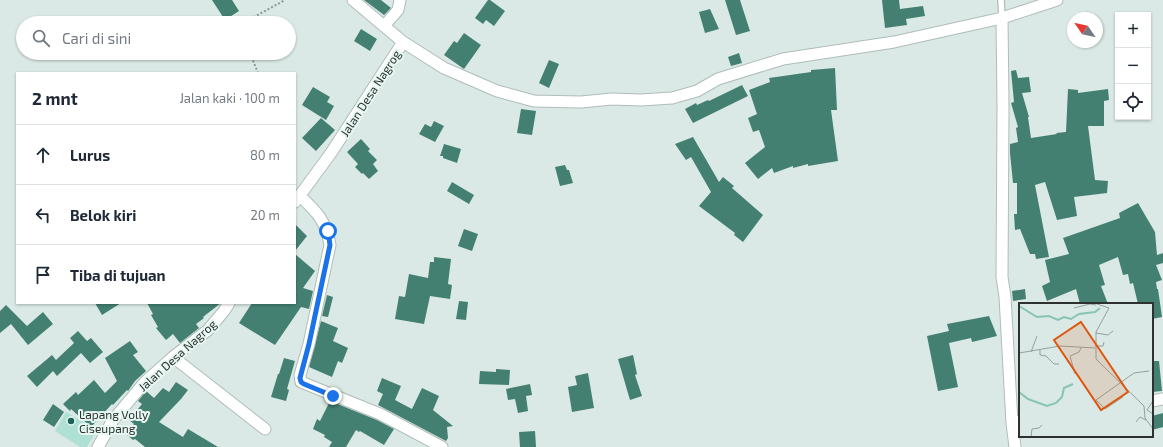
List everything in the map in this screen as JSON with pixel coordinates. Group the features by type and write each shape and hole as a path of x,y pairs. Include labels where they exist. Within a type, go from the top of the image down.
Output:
{"street":[{"path":"353,0 403,42 444,68 497,91 534,101 581,102 612,99 641,100 672,98 697,91 718,80 783,59 894,42 1002,18 1057,0"},
{"path":"384,26 398,10 400,0"},
{"path":"1002,18 1002,277 1016,422 1015,447"},
{"name":"Jalan Desa Nagrog","path":"297,199 331,153 403,42"},
{"path":"297,199 316,212 328,231 330,245 309,344 300,375 301,382 380,414 442,447"},
{"name":"Jalan Desa Nagrog","path":"98,447 113,420 145,382 173,357 208,330 228,304"},
{"path":"173,357 265,429"},
{"path":"1153,401 1163,399"}],"lane":[{"path":"1001,0 1002,18"}],"path":[{"path":"256,16 285,0"},
{"path":"253,60 258,72"}],"green space":[{"name":"Lapang Volly Ciseupang","path":"66,412 97,430 87,447 80,447 55,431"}],"building":[{"path":"212,0 232,0 239,11 231,16 222,16"},
{"path":"364,0 381,0 391,8 384,15"},
{"path":"488,0 505,11 494,26 486,20 483,24 475,18"},
{"path":"725,0 740,0 750,31 736,35"},
{"path":"882,0 899,0 900,9 923,6 925,16 906,19 907,25 885,28"},
{"path":"710,9 719,29 705,33 699,12"},
{"path":"361,29 377,39 370,51 354,41"},
{"path":"464,33 481,45 464,69 444,55 454,41 457,43"},
{"path":"739,53 742,63 731,66 728,57"},
{"path":"549,60 559,64 549,88 539,83"},
{"path":"835,68 837,110 831,110 838,161 808,166 808,164 793,168 793,166 774,173 772,168 758,179 745,163 765,147 759,130 753,132 748,118 757,114 749,90 770,82 769,78 811,72 811,70"},
{"path":"1016,70 1018,78 1029,77 1031,92 1022,93 1029,117 1031,138 1066,132 1068,89 1078,90 1078,93 1108,89 1109,100 1104,101 1104,126 1088,126 1095,180 1108,181 1107,193 1074,197 1077,216 1057,220 1045,182 1035,185 1049,257 1036,259 1035,254 1030,254 1020,229 1015,230 1014,214 1017,214 1017,183 1013,183 1010,144 1018,142 1016,128 1018,127 1011,103 1014,102 1011,71"},
{"path":"742,85 748,96 693,123 685,109 696,103 697,105 708,100 709,101"},
{"path":"313,87 330,97 327,102 334,106 326,120 302,105"},
{"path":"521,109 536,111 532,135 517,133"},
{"path":"321,118 335,130 316,151 302,138"},
{"path":"434,121 444,126 435,142 419,134 425,124 431,127"},
{"path":"693,137 719,182 723,177 734,186 732,188 763,215 743,242 734,235 735,233 699,206 711,192 691,157 686,160 675,144"},
{"path":"361,139 370,149 368,151 377,160 373,164 378,171 369,179 355,167 358,164 347,152"},
{"path":"444,144 461,149 457,163 440,156"},
{"path":"565,165 567,170 569,170 573,183 560,186 555,167"},
{"path":"452,182 474,195 469,204 447,191"},
{"path":"1138,203 1155,232 1157,255 1163,253 1163,263 1156,265 1162,280 1156,282 1162,317 1153,319 1153,303 1138,303 1133,283 1130,284 1128,274 1123,275 1118,257 1099,265 1105,285 1101,286 1108,303 1080,303 1076,289 1047,301 1042,286 1050,282 1045,260 1069,254 1063,238 1120,218 1119,213"},
{"path":"296,225 307,236 296,250"},
{"path":"464,229 478,234 472,251 458,246"},
{"path":"296,255 315,271 303,288 313,291 309,309 301,307 275,345 239,323 251,304 296,304"},
{"path":"434,257 451,259 448,284 452,285 450,299 430,296 424,324 395,319 399,296 405,297 409,274 428,278 430,262 434,262"},
{"path":"1025,289 1026,299 1013,301 1012,291"},
{"path":"327,295 333,297 328,317 322,316"},
{"path":"459,301 468,302 466,320 456,319"},
{"path":"96,304 119,304 102,315"},
{"path":"148,304 220,304 196,324 199,328 180,343 173,334 166,340 156,328 158,327 151,315 153,314"},
{"path":"6,305 27,326 43,312 53,324 28,345 11,324 0,333 0,311"},
{"path":"989,316 997,336 972,342 971,338 949,343 958,387 938,391 927,336 949,331 947,324"},
{"path":"321,321 338,328 333,341 348,348 342,363 338,361 332,377 309,367"},
{"path":"78,331 87,341 91,338 103,352 90,363 81,353 57,376 53,371 37,387 27,376 52,355 56,360 74,343 70,338"},
{"path":"130,341 138,352 133,355 146,371 91,427 71,409 70,411 63,404 76,392 78,395 94,380 105,393 117,381 105,358"},
{"path":"633,355 637,374 635,375 642,396 630,400 618,359"},
{"path":"284,358 295,361 287,389 289,390 286,401 271,397"},
{"path":"1153,361 1159,361 1162,391 1153,392"},
{"path":"496,369 510,370 509,385 479,384 480,371 496,372"},
{"path":"588,373 594,408 572,412 568,387 577,385 575,376"},
{"path":"382,378 401,386 395,400 412,409 422,388 439,396 433,410 453,426 447,427 448,438 446,441 378,405 383,394 377,391"},
{"path":"176,382 188,390 159,422 183,437 188,429 218,447 145,447 126,434 134,424 129,420 142,404 138,401 146,391 154,398 163,388 169,392"},
{"path":"530,384 532,395 526,396 528,411 518,413 515,399 508,400 506,389"},
{"path":"330,401 377,420 394,429 384,445 356,430 346,447 329,447 332,442 324,437 325,435 313,429 317,419 320,421"},
{"path":"53,404 64,412 54,427 43,420"},
{"path":"1163,413 1163,427 1153,430 1153,416"},
{"path":"535,431 536,447 520,447 519,432"}],"place":[{"name":"Lapang Volly Ciseupang","path":"71,421"}],"route":[{"path":"328,231 330,245 309,344 300,378 301,382 304,384 333,396"}]}
